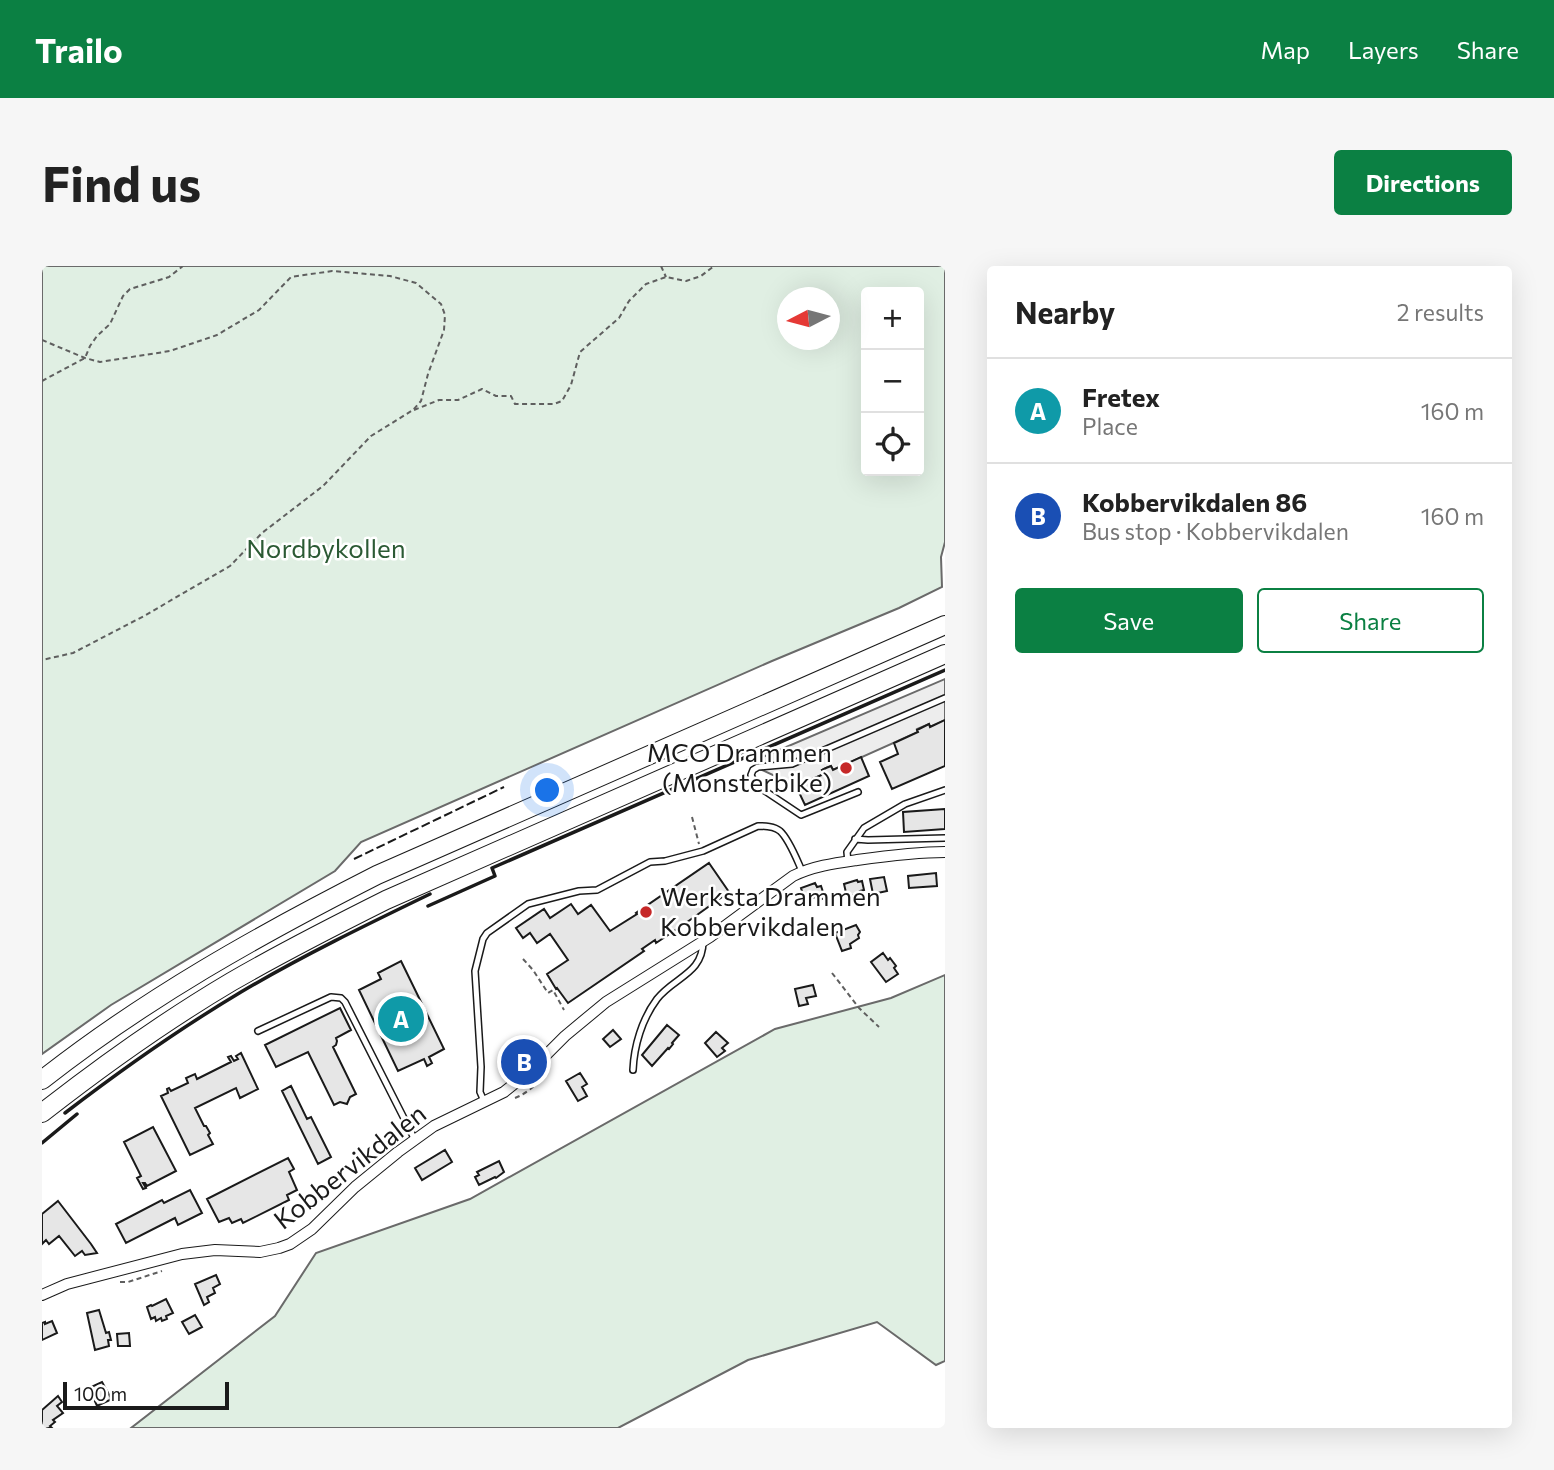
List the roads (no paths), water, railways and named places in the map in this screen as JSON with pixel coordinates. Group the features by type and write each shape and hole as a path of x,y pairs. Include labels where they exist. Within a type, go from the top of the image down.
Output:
{"highway":[{"path":"42,1080 162,994 288,920 377,875 942,626"},
{"path":"42,1113 84,1080 176,1016 299,944 386,900 945,654"}],"street":[{"name":"Kobbervikdalen","path":"42,1295 67,1284 182,1254 215,1250 260,1252 279,1248 312,1229 355,1187 434,1126 504,1092 606,1002 703,942 803,871 895,855 945,852"}],"lane":[{"path":"858,792 801,815 756,785 751,775 758,767 792,764 945,698"},
{"path":"848,862 847,852 864,828 905,804 945,790"},
{"path":"484,1102 480,1093 475,971 487,933 528,904 579,891 597,890 650,862 704,851 758,826 779,830 803,871"},
{"path":"855,839 945,838"},
{"path":"632,1070 637,1042 649,1012 659,997 694,968 700,959 703,942"},
{"path":"258,1031 331,997 341,998 415,1140"}],"place":[{"name":"MCO Drammen (Monsterbike)","path":"846,768"},
{"name":"Werksta Drammen Kobbervikdalen","path":"646,912"},
{"name":"Fretex","path":"401,1019"},
{"name":"Kobbervikdalen 86","path":"524,1062"}],"park label":[{"name":"Nordbykollen","path":"326,549"}]}
